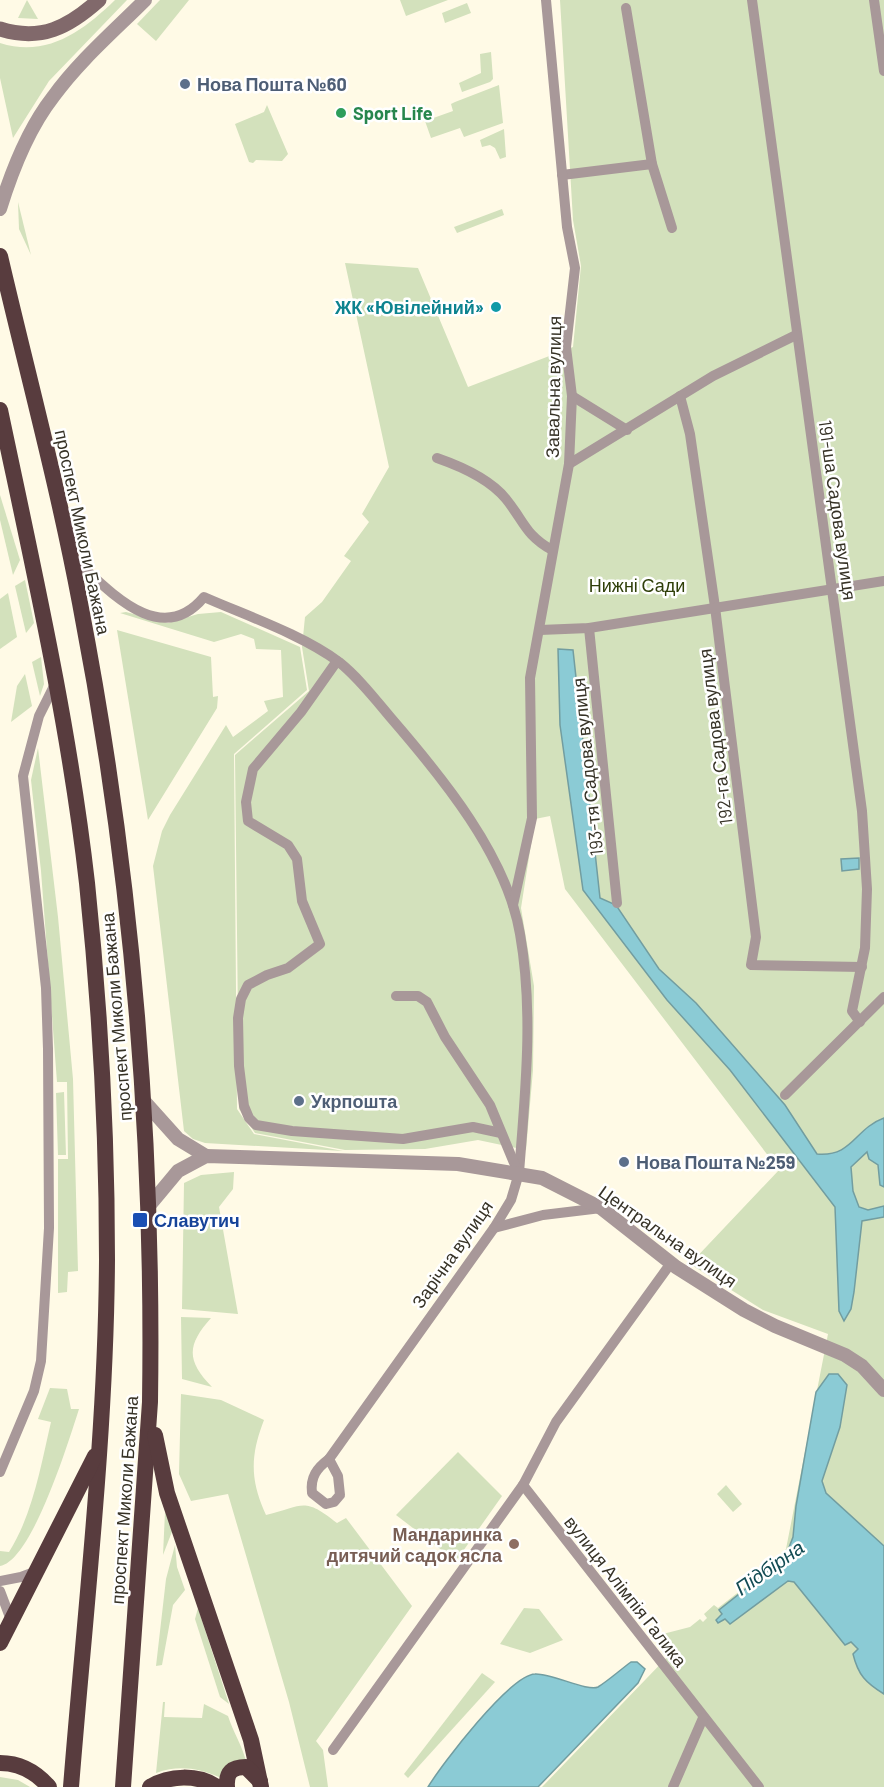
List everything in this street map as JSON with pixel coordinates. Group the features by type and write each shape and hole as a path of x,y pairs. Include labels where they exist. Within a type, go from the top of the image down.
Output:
{"highway":[{"name":"проспект Миколи Бажана","path":"0,256 70,556 90,659 116,818 134,972 148,1207 150,1402 123,1787"},
{"name":"проспект Миколи Бажана","path":"0,410 56,682 86,882 100,1041 107,1257 104,1380 70,1787"},
{"path":"150,1402 158,1455 167,1493 251,1740 261,1784"},
{"path":"0,1643 99,1447"},
{"path":"0,1763 23,1767 39,1777 49,1787"},
{"path":"227,1787 227,1778 231,1770 237,1767 246,1767 261,1784"},
{"path":"150,1787 167,1779 181,1778 198,1779 217,1787"}],"main road":[{"path":"0,29 17,33 47,33 70,23 99,0"}],"street":[{"path":"0,209 34,126 54,95 145,0"},
{"name":"Завальна вулиця","path":"513,905 532,818 530,683 552,549 569,464 572,396 567,347 575,268 567,227 546,0"},
{"name":"191-ша Садова вулиця","path":"752,0 796,335 834,589 862,812 867,889 862,967 852,1011 860,1022"},
{"path":"874,0 884,71"},
{"path":"626,8 652,164 672,228"},
{"path":"562,175 652,164"},
{"path":"569,464 713,376 796,335"},
{"path":"572,396 627,430"},
{"name":"192-га Садова вулиця","path":"680,396 690,435 715,607 756,937 751,965 862,967"},
{"path":"437,458 486,483 505,497 534,540 552,549"},
{"name":"Зарічна вулиця","path":"70,556 119,600 138,611 156,616 180,618 194,610 204,597 287,634 337,661 355,676 422,754 488,848 513,905 520,932 528,991 519,1173 511,1200 494,1228 329,1459"},
{"path":"540,630 589,628 884,581"},
{"name":"193-тя Садова вулиця","path":"589,628 617,903"},
{"path":"337,661 301,712 253,769 249,781 246,802 248,821 288,845 297,859 302,901 320,944 288,968 248,985 241,999 238,1044 244,1106 249,1118 256,1125 292,1131 403,1139 473,1127 501,1133"},
{"path":"0,1472 34,1391 41,1361 49,1228 48,1039 46,988 23,776 39,716 56,682"},
{"path":"396,996 418,996 427,1002 445,1037 490,1105 519,1173"},
{"path":"785,1095 884,998"},
{"path":"143,1100 178,1139 206,1156 458,1164 519,1173"},
{"path":"148,1207 178,1171 206,1156"},
{"name":"Центральна вулиця","path":"519,1173 542,1178 601,1208 671,1263 744,1310 845,1355 862,1366 884,1390"},
{"path":"494,1228 543,1215 601,1208"},
{"path":"333,1750 523,1485 556,1422 671,1263"},
{"name":"вулиця Алімпія Галика","path":"523,1485 759,1787"},
{"path":"0,1581 37,1571"},
{"path":"0,1591 11,1620"},
{"path":"673,1787 703,1718"}],"green space":[{"path":"27,0 38,19 18,18"},
{"path":"115,0 127,0 49,81 13,138 0,78 0,43 17,47 33,47 63,39 90,22"},
{"path":"160,0 189,0 156,41 137,24"},
{"path":"400,0 448,0 406,16"},
{"name":"Нижні Сади","path":"560,0 884,0 884,1787 542,1787 672,1652 659,1635 690,1627 700,1619 703,1622 707,1618 704,1614 714,1605 718,1608 767,1570 786,1549 828,1334 763,1310 690,1264 779,1170 565,889 550,816 535,819 521,908 534,986 533,1070 526,1150 478,1140 425,1149 345,1150 255,1133 239,1109 235,755 309,691 302,647 305,617 322,602 351,561 344,556 369,522 362,514 389,467 345,263 418,268 468,387 573,347 581,266 573,220"},
{"path":"467,3 471,13 445,23 442,13"},
{"path":"491,52 493,79 462,92 459,83 481,73 480,54"},
{"path":"499,85 503,123 464,137 460,128 431,138 425,121 453,111 451,104 455,102"},
{"path":"267,105 288,154 282,161 249,162 235,124 264,112"},
{"path":"504,129 506,157 500,159 495,148 490,145 482,147 480,140"},
{"path":"18,202 31,255 19,229"},
{"path":"502,209 504,215 457,233 454,227"},
{"path":"0,495 20,560 13,575 0,520"},
{"path":"25,580 34,623 26,633 15,586"},
{"path":"8,593 17,637 0,649 0,599"},
{"path":"126,612 168,623 198,614 221,612 300,647 307,690 234,754 237,1109 254,1134 343,1151 205,1143 193,1139 184,1131 153,866 162,831 170,815 226,725 233,737 268,711 264,701 283,697 281,650 256,649 254,639 241,634 214,642 120,613"},
{"path":"117,630 211,657 213,697 218,696 217,708 148,820"},
{"path":"41,657 44,684 40,696 32,662"},
{"path":"25,674 32,706 11,722 17,686"},
{"path":"38,748 58,917 73,1079 78,1271 68,1272 67,1292 58,1293 58,1159 68,1159 67,1082 57,1082 41,871 31,780"},
{"path":"64,1092 66,1155 58,1155 56,1093"},
{"path":"234,1172 233,1189 219,1207 238,1314 182,1309 184,1183 201,1175"},
{"path":"181,1317 211,1318 197,1336 193,1352 198,1369 212,1387 182,1379"},
{"path":"50,1388 67,1389 71,1409 79,1409 58,1471 36,1522 24,1544 12,1559 0,1566 0,1551 9,1552 24,1522 35,1489 51,1422 38,1419"},
{"path":"181,1394 221,1400 264,1420 256,1445 254,1468 257,1490 266,1515 296,1506 310,1506 337,1523 346,1518 412,1606 316,1741 323,1750 328,1787 310,1787 289,1702 228,1494 191,1501 179,1474"},
{"path":"458,1452 502,1496 456,1561 396,1515"},
{"path":"726,1485 742,1504 733,1512 717,1494"},
{"path":"165,1512 173,1529 163,1555"},
{"path":"175,1545 177,1567 185,1590 173,1605 162,1665 156,1666 166,1579"},
{"path":"198,1608 229,1704 220,1697 195,1619"},
{"path":"524,1608 539,1609 563,1640 530,1653 500,1644"},
{"path":"482,1673 495,1682 408,1778 404,1774"},
{"path":"163,1702 165,1702 164,1717 202,1718 204,1704 228,1716 246,1761 219,1777 203,1771 188,1769 172,1769 156,1773"},
{"path":"0,1777 18,1780 30,1787 0,1787"}],"water":[{"path":"558,649 573,650 600,898 616,905 659,969 696,1003 785,1105 817,1154 829,1154 846,1147 866,1129 884,1118 884,1187 880,1185 878,1165 869,1159 867,1152 851,1167 853,1191 859,1207 868,1210 884,1206 884,1217 862,1221 851,1309 844,1321 839,1311 835,1207 730,1070 667,1000 583,890 560,725"},
{"path":"859,858 859,869 842,871 841,859"},
{"path":"829,1374 838,1374 847,1385 840,1427 822,1481 826,1493 884,1546 884,1694 872,1686 857,1668 853,1654 858,1649 851,1642 845,1645 794,1582 788,1581 730,1624 725,1619 718,1623 716,1620 722,1614 719,1610 768,1571 788,1550 793,1537 796,1506 816,1392"},
{"path":"631,1662 637,1662 645,1669 638,1683 538,1787 428,1787 477,1722 524,1678 542,1674 593,1688 598,1687"}],"place":[{"name":"Нова Пошта №60","path":"185,84"},
{"name":"Sport Life","path":"341,113"},
{"name":"ЖК «Ювілейний»","path":"496,307"},
{"name":"Укрпошта","path":"299,1101"},
{"name":"Нова Пошта №259","path":"624,1162"},
{"name":"Славутич","path":"140,1220"},
{"name":"Мандаринка дитячий садок ясла","path":"514,1544"}],"water label":[{"name":"Підбірна","path":"769,1567"}]}
